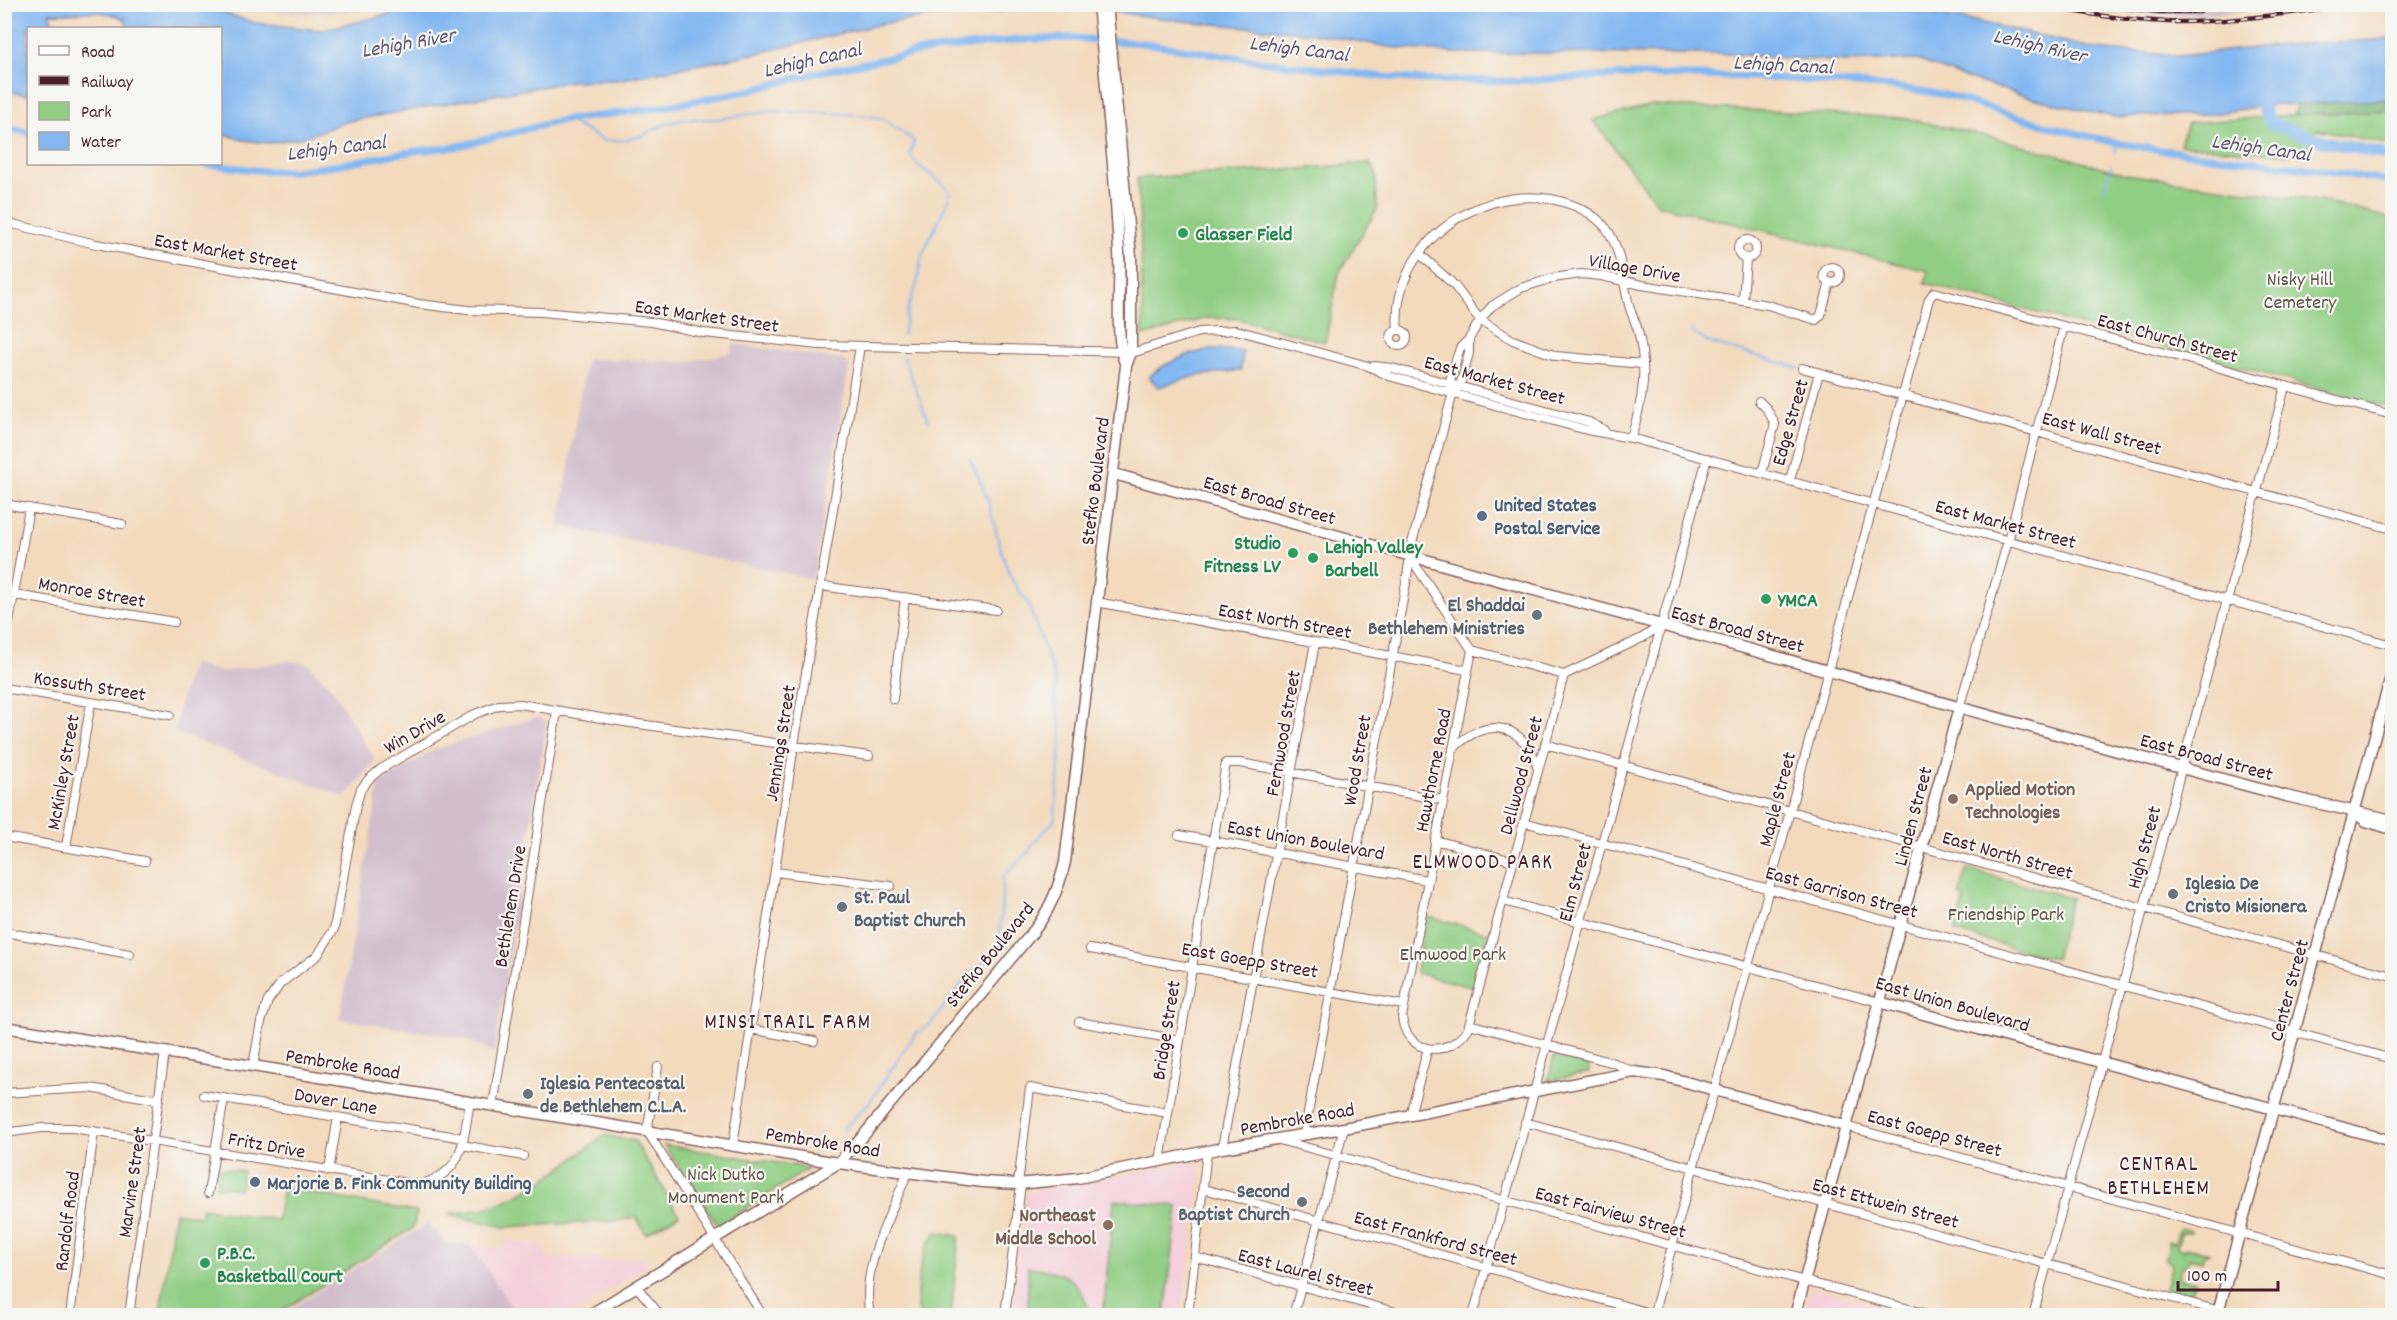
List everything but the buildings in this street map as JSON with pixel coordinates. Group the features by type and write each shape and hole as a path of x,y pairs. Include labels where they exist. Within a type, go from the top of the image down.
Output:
{"main road":[{"name":"Stefko Boulevard","path":"588,1316 838,1163 859,1141 1035,930 1052,902 1065,862 1126,366 1131,257 1098,4"},
{"name":"Stefko Boulevard","path":"1107,4 1119,171"},
{"name":"East Broad Street","path":"1114,474 1959,708 2355,813 2370,813 2392,820"},
{"name":"Center Street","path":"2218,1313 2392,673"},
{"name":"Linden Street","path":"1795,1316 1959,708"},
{"name":"East Broad Street","path":"2355,813 2366,821 2392,829"},
{"name":"East Union Boulevard","path":"1880,1002 2392,1141"},
{"name":"Pembroke Road","path":"4,1027 838,1163 983,1182 1019,1184 1069,1179 1222,1148 1279,1140 1634,1072"},
{"name":"East Goepp Street","path":"1634,1072 1664,1076 1845,1126"}],"street":[{"path":"1398,330 1396,319 1400,295 1407,276 1420,254 1445,225 1473,209 1507,198 1542,198 1579,207 1596,218 1606,228 1615,243 1623,281 1638,330 1644,386 1631,438"},
{"name":"East Market Street","path":"4,222 96,244 419,304 468,310 542,312 651,322 704,333 798,344 1126,352 1199,332 1236,330 1368,366 1389,376 1587,430 1610,432"},
{"path":"1420,254 1454,285 1480,320 1513,340 1543,353 1568,358 1642,364"},
{"path":"1743,301 1746,258"},
{"name":"Village Drive","path":"1449,384 1460,348 1492,306 1521,288 1553,278 1581,274 1790,310 1816,320 1821,315 1830,282"},
{"name":"East Church Street","path":"1934,292 2392,416"},
{"name":"Maple Street","path":"1656,1315 1672,1244 1789,810 1929,299 1934,292"},
{"name":"Linden Street","path":"1959,708 2008,541 2064,326"},
{"name":"Village Drive","path":"1453,393 1460,386 1469,353 1469,339"},
{"name":"Jennings Street","path":"733,1145 794,745 860,346"},
{"name":"East Market Street","path":"1368,366 1392,368 1460,386 1589,422 1610,432 1631,438 2392,645"},
{"name":"East Wall Street","path":"1802,368 2392,529"},
{"name":"Edge Street","path":"1790,480 1820,373"},
{"path":"1449,384 1453,393"},
{"name":"High Street","path":"2033,1316 2285,387"},
{"name":"Wood Street","path":"1304,1135 1412,543 1453,393"},
{"path":"1759,400 1775,424 1762,473"},
{"name":"Elm Street","path":"1473,1316 1707,458"},
{"path":"4,504 122,524"},
{"path":"4,651 9,594 29,508"},
{"path":"1410,557 1472,650 1564,675 1642,638 1660,626"},
{"path":"821,586 996,610"},
{"name":"Monroe Street","path":"9,594 174,622"},
{"path":"893,699 905,597"},
{"name":"East North Street","path":"1096,602 1467,670"},
{"name":"Fernwood Street","path":"1222,1148 1315,643"},
{"name":"Hawthorne Road","path":"1428,1048 1413,1041 1406,1032 1402,1017 1403,1005 1472,650"},
{"name":"Dellwood Street","path":"1469,1024 1564,675"},
{"name":"Kossuth Street","path":"4,688 170,715"},
{"name":"McKinley Street","path":"66,848 91,702"},
{"name":"Win Drive","path":"253,1066 267,1001 281,983 318,955 334,929 352,822 361,789 369,779 422,744 485,710 499,705 520,704 557,712 869,756"},
{"name":"Bethlehem Drive","path":"494,1106 557,712"},
{"path":"1453,749 1464,738 1479,729 1503,729 1516,734 1526,743 1535,758 1538,770"},
{"name":"East North Street","path":"1545,744 2392,976"},
{"name":"Bridge Street","path":"1160,1161 1226,763 1240,763 1292,773"},
{"path":"1292,773 1443,800"},
{"name":"East Garrison Street","path":"1524,822 2392,1059"},
{"name":"East Union Boulevard","path":"1179,836 1427,880"},
{"path":"4,837 145,861"},
{"path":"1435,840 1513,861"},
{"path":"775,872 891,886"},
{"name":"East Union Boulevard","path":"1503,901 1880,1002"},
{"path":"4,932 130,954"},
{"name":"East Goepp Street","path":"1090,949 1403,1005"},
{"path":"1079,1022 1180,1040"},
{"path":"1410,1115 1428,1048 1444,1048 1455,1043 1465,1033 1469,1024"},
{"name":"East Goepp Street","path":"1469,1024 1614,1063 1634,1072"},
{"path":"750,1029 814,1041"},
{"name":"Marvine Street","path":"129,1314 165,1052"},
{"path":"658,1067 647,1131 761,1315"},
{"path":"4,1093 90,1088 159,1100"},
{"path":"1005,1316 1030,1088 1168,1113"},
{"name":"Dover Lane","path":"204,1095 338,1117 462,1141 523,1156"},
{"path":"208,1193 224,1098"},
{"name":"Fritz Drive","path":"4,1133 52,1128 94,1131 413,1185 422,1184 454,1165 459,1158 470,1102"},
{"path":"329,1171 338,1117"},
{"name":"East Ettwein Street","path":"1525,1122 2047,1264 2218,1313 2238,1316"},
{"name":"East Goepp Street","path":"1845,1126 2392,1275"},
{"path":"1293,1316 1344,1128"},
{"name":"Randolf Road","path":"70,1316 94,1131"},
{"name":"East Fairview Street","path":"1279,1140 1935,1316"},
{"path":"1188,1316 1207,1151"},
{"path":"870,1316 868,1294 871,1268 908,1172"},
{"name":"East Frankford Street","path":"1204,1189 1656,1315"},
{"name":"East Laurel Street","path":"1194,1257 1410,1316"},
{"path":"636,1286 661,1316"},
{"path":"129,1314 152,1316"}],"shaded area":[{"path":"262,5 387,5 387,7 322,13 272,11"},
{"path":"2072,5 2311,5 2213,14 2173,15 2125,13"},
{"path":"733,344 843,360 849,366 813,579 559,526 586,359 685,362 731,353"},
{"path":"288,661 308,663 331,687 375,760 346,797 174,732 181,698 192,664 221,672"},
{"path":"538,717 547,722 494,1052 462,1038 340,1019 379,784 433,750"},
{"name":"Northeast Middle School","path":"1191,1162 1199,1167 1200,1172 1182,1315 1012,1316 1026,1197 1030,1191"},
{"path":"427,1224 441,1235 445,1244 462,1243 472,1246 516,1315 280,1315"},
{"path":"504,1241 541,1245 548,1258 611,1260 643,1256 649,1265 569,1315 516,1315 472,1246 504,1248"},
{"path":"1812,1288 1913,1315 1804,1315"}],"green space":[{"path":"2392,99 2392,111 2293,115 2298,104"},
{"name":"Nisky Hill Cemetery","path":"1652,105 1904,118 1995,138 2126,174 2332,203 2392,219 2392,408 1925,283 1928,271 1658,205 1593,120"},
{"path":"2392,111 2392,145 2317,129 2307,156 2180,145 2187,123"},
{"name":"Glasser Field","path":"1369,163 1376,171 1377,209 1339,273 1325,342 1238,319 1208,318 1143,336 1137,178"},
{"name":"Friendship Park","path":"1967,869 2071,898 2055,959 1955,932 1965,898 1959,896"},
{"name":"Elmwood Park","path":"1426,916 1488,933 1474,988 1416,973"},
{"path":"1554,1056 1589,1066 1589,1073 1548,1081"},
{"path":"604,1135 635,1141 679,1215 646,1234 636,1217 616,1221 504,1227 447,1214 489,1207 520,1194 549,1176"},
{"name":"Nick Dutko Monument Park","path":"664,1145 810,1168 718,1226"},
{"path":"219,1168 243,1171 240,1189 216,1186"},
{"path":"283,1188 417,1212 413,1228 275,1315 182,1316 160,1313 175,1212 200,1216 202,1208 277,1220"},
{"path":"1114,1200 1178,1206 1165,1315 1103,1315"},
{"path":"2181,1228 2190,1233 2181,1233 2177,1248 2185,1250 2186,1247 2209,1253 2204,1255 2202,1261 2190,1258 2187,1267 2181,1266 2178,1278 2196,1282 2189,1295 2165,1289 2172,1264 2164,1259 2168,1251 2168,1241 2175,1243"},
{"path":"937,1232 959,1236 951,1315 920,1315 917,1296 920,1271 927,1248"},
{"path":"1028,1267 1052,1271 1069,1278 1081,1292 1091,1315 1028,1315"}],"water":[{"name":"Lehigh River","path":"435,4 1871,5 1975,21 2096,49 2178,56 2281,45 2392,39 2392,99 2262,106 2213,114 2113,117 2032,98 1965,78 1917,60 1846,62 1726,54 1455,53 1388,47 1313,33 1191,22 1090,9 1024,7 1001,12 927,17 881,24 754,54 617,80 572,81 349,121 304,137 268,143 243,140 222,133 222,27 127,27 126,20 107,13 49,13 55,27 27,27 27,95 5,91 4,5 198,5 256,23 321,30"},
{"path":"1214,349 1243,351 1241,370 1196,376 1158,387 1149,377 1179,359"}],"waterway":[{"name":"Lehigh Canal","path":"213,165 264,171 293,171 324,167 414,151 455,147 559,121 658,108 752,90 815,73 918,52 1017,40 1071,38 1143,43 1260,61 1425,80 1516,81 1630,75 1757,77 1895,87 1946,95 2058,129 2117,143 2314,169 2392,182"},
{"path":"2254,92 2271,123 2326,142 2392,156"},
{"path":"567,120 605,141 626,140 641,136 663,125 686,119 718,119 773,111 865,115 884,119 914,141 910,155 914,161 949,190 949,199 922,255 917,284 908,308 903,335"},
{"name":"Lehigh Canal","path":"4,128 27,132"},
{"path":"2115,153 2117,143"},
{"path":"2104,191 2111,166"},
{"path":"1691,329 1693,333 1710,343 1799,368"},
{"path":"903,355 928,421"},
{"path":"842,1131 871,1100 915,1034 930,1025 954,993 990,955 1000,940 1003,877 1054,821 1062,733 1055,701 1056,686 1053,672 1027,601 1006,566 987,498 970,459"}],"railway":[{"path":"2033,4 2101,16 2169,22 2240,19 2356,4"},
{"path":"2096,4 2158,12 2200,12"}],"place":[{"name":"Glasser Field","path":"1183,233"},
{"name":"United States Postal Service","path":"1482,516"},
{"name":"Studio Fitness LV","path":"1293,553"},
{"name":"Lehigh Valley Barbell","path":"1313,558"},
{"name":"YMCA","path":"1766,599"},
{"name":"El Shaddai Bethlehem Ministries","path":"1537,615"},
{"name":"Applied Motion Technologies","path":"1953,799"},
{"name":"Iglesia De Cristo Misionera","path":"2173,894"},
{"name":"St. Paul Baptist Church","path":"842,907"},
{"name":"Iglesia Pentecostal de Bethlehem C.L.A.","path":"528,1094"},
{"name":"Marjorie B. Fink Community Building","path":"255,1182"},
{"name":"Second Baptist Church","path":"1302,1202"},
{"name":"Northeast Middle School","path":"1108,1225"},
{"name":"P.B.C. Basketball Court","path":"205,1263"}],"district":[{"name":"ELMWOOD PARK","path":"1483,861"},
{"name":"MINSI TRAIL FARM","path":"788,1021"},
{"name":"CENTRAL BETHLEHEM","path":"2159,1175"}]}
